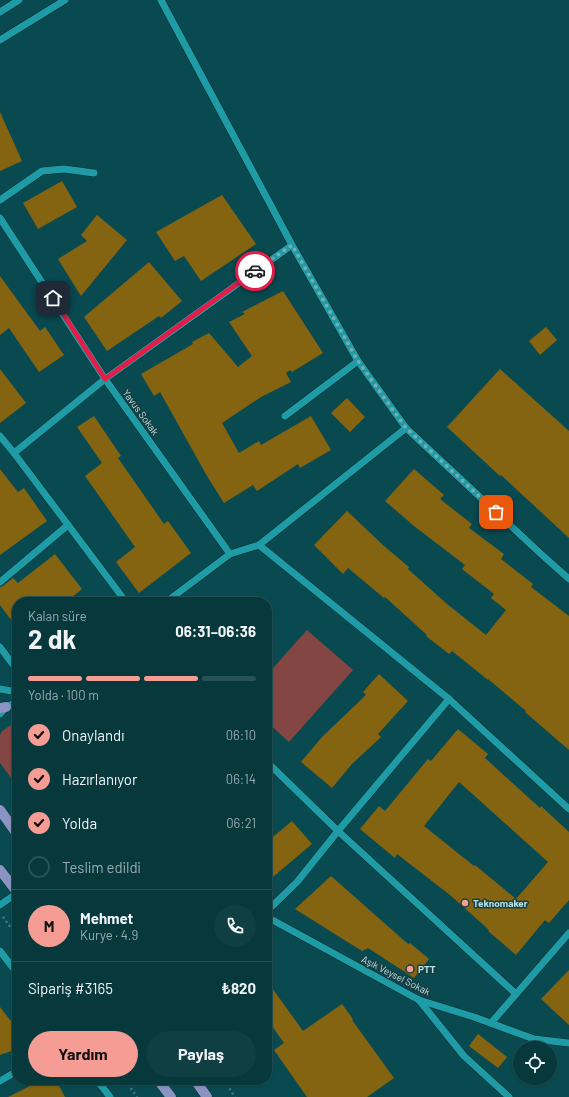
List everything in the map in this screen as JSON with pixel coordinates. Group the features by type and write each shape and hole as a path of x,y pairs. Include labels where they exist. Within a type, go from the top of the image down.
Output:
{"main road":[{"path":"0,810 12,827"},
{"path":"0,870 12,886"},
{"path":"162,1085 170,1097"},
{"path":"199,1085 207,1097"}],"street":[{"path":"0,12 20,0"},
{"path":"0,40 65,0"},
{"path":"161,0 292,245 358,361 406,428 569,579"},
{"path":"0,200 42,171 64,169 94,173"},
{"name":"Yavus Sokak","path":"0,218 105,379 230,554"},
{"path":"14,454 105,379 292,245"},
{"path":"285,416 358,361"},
{"path":"173,597 230,554 259,545 406,428"},
{"path":"0,436 122,597"},
{"path":"0,582 68,525"},
{"path":"259,545 449,699 569,809"},
{"path":"0,647 12,663"},
{"path":"0,689 12,691"},
{"path":"272,906 297,882 449,699"},
{"path":"2,710 12,705"},
{"path":"272,767 338,831 516,994"},
{"path":"0,905 12,897"},
{"name":"Aşık Veysel Sokak","path":"272,920 419,1000 474,1017 534,1039 569,1044"},
{"path":"490,1023 569,934"},
{"path":"0,951 12,967"},
{"path":"419,1000 464,1056 510,1097"},
{"path":"0,1081 12,1074"},
{"path":"101,1085 110,1097"}],"path":[{"path":"0,914 12,930"},
{"path":"129,1085 137,1097"},
{"path":"227,1085 235,1097"}],"shaded area":[{"path":"307,630 353,670 289,742 272,727 272,669"},
{"path":"12,724 12,779 0,763 0,735 2,731"}],"building":[{"path":"0,112 22,161 0,171"},
{"path":"62,181 77,207 38,229 23,203"},
{"path":"222,195 256,244 201,281 184,256 175,261 156,232"},
{"path":"97,215 127,240 81,296 58,259 87,241 81,235"},
{"path":"149,262 182,301 161,318 159,316 107,351 84,317"},
{"path":"0,276 40,331 45,327 64,355 39,372 9,328 0,335"},
{"path":"283,291 323,353 292,372 290,370 286,373 291,382 261,397 222,423 239,453 259,441 261,445 311,416 331,450 300,468 298,464 257,491 253,485 224,503 207,476 160,392 154,396 141,374 209,333 238,367 252,356 229,322 245,314 242,312"},
{"path":"546,327 557,340 540,355 529,341"},
{"path":"0,369 26,403 0,423"},
{"path":"500,369 569,431 569,538 447,427"},
{"path":"347,398 365,417 350,432 331,413"},
{"path":"94,416 121,456 118,458 164,524 168,521 191,553 139,593 116,562 135,547 85,476 102,463 77,427"},
{"path":"0,469 18,492 24,488 47,521 0,555"},
{"path":"414,469 444,495 440,499 472,524 469,528 504,554 501,559 533,584 531,587 569,616 569,750 488,679 452,651 449,654 426,636 427,635 385,597 384,598 348,568 343,574 314,545 347,511 409,567 408,569 447,604 486,635 506,610 491,598 494,594 462,569 465,565 414,526 385,501"},
{"path":"55,554 82,589 72,597 12,597 12,621 0,605 0,587 13,578 18,583"},
{"path":"379,674 408,701 378,734 381,737 352,764 332,788 301,762 322,737 366,695 363,692"},
{"path":"458,729 488,754 485,758 569,832 569,900 549,923 545,920 516,955 450,895 397,854 395,858 360,829 379,806 385,811 428,759 431,761","holes":["459,782 548,862 516,899 424,826"]},
{"path":"292,821 312,844 272,878 272,838"},
{"path":"331,876 408,944 410,943 429,959 414,978 368,948 362,951 295,909"},
{"path":"569,970 569,1025 541,999"},
{"path":"272,988 303,1031 342,1004 394,1078 367,1097 307,1097 274,1050 284,1043 272,1026"},
{"path":"0,1007 12,1023 12,1051 0,1055"},
{"path":"478,1034 507,1057 498,1068 469,1046"},
{"path":"32,1085 59,1085 65,1097 8,1097"}],"way so far":[{"path":"255,271 292,245 358,361 406,428 496,512"}],"place":[{"name":"Teknomaker","path":"465,903"},
{"name":"PTT","path":"410,969"}],"route":[{"path":"53,298 105,379 255,271"}]}
